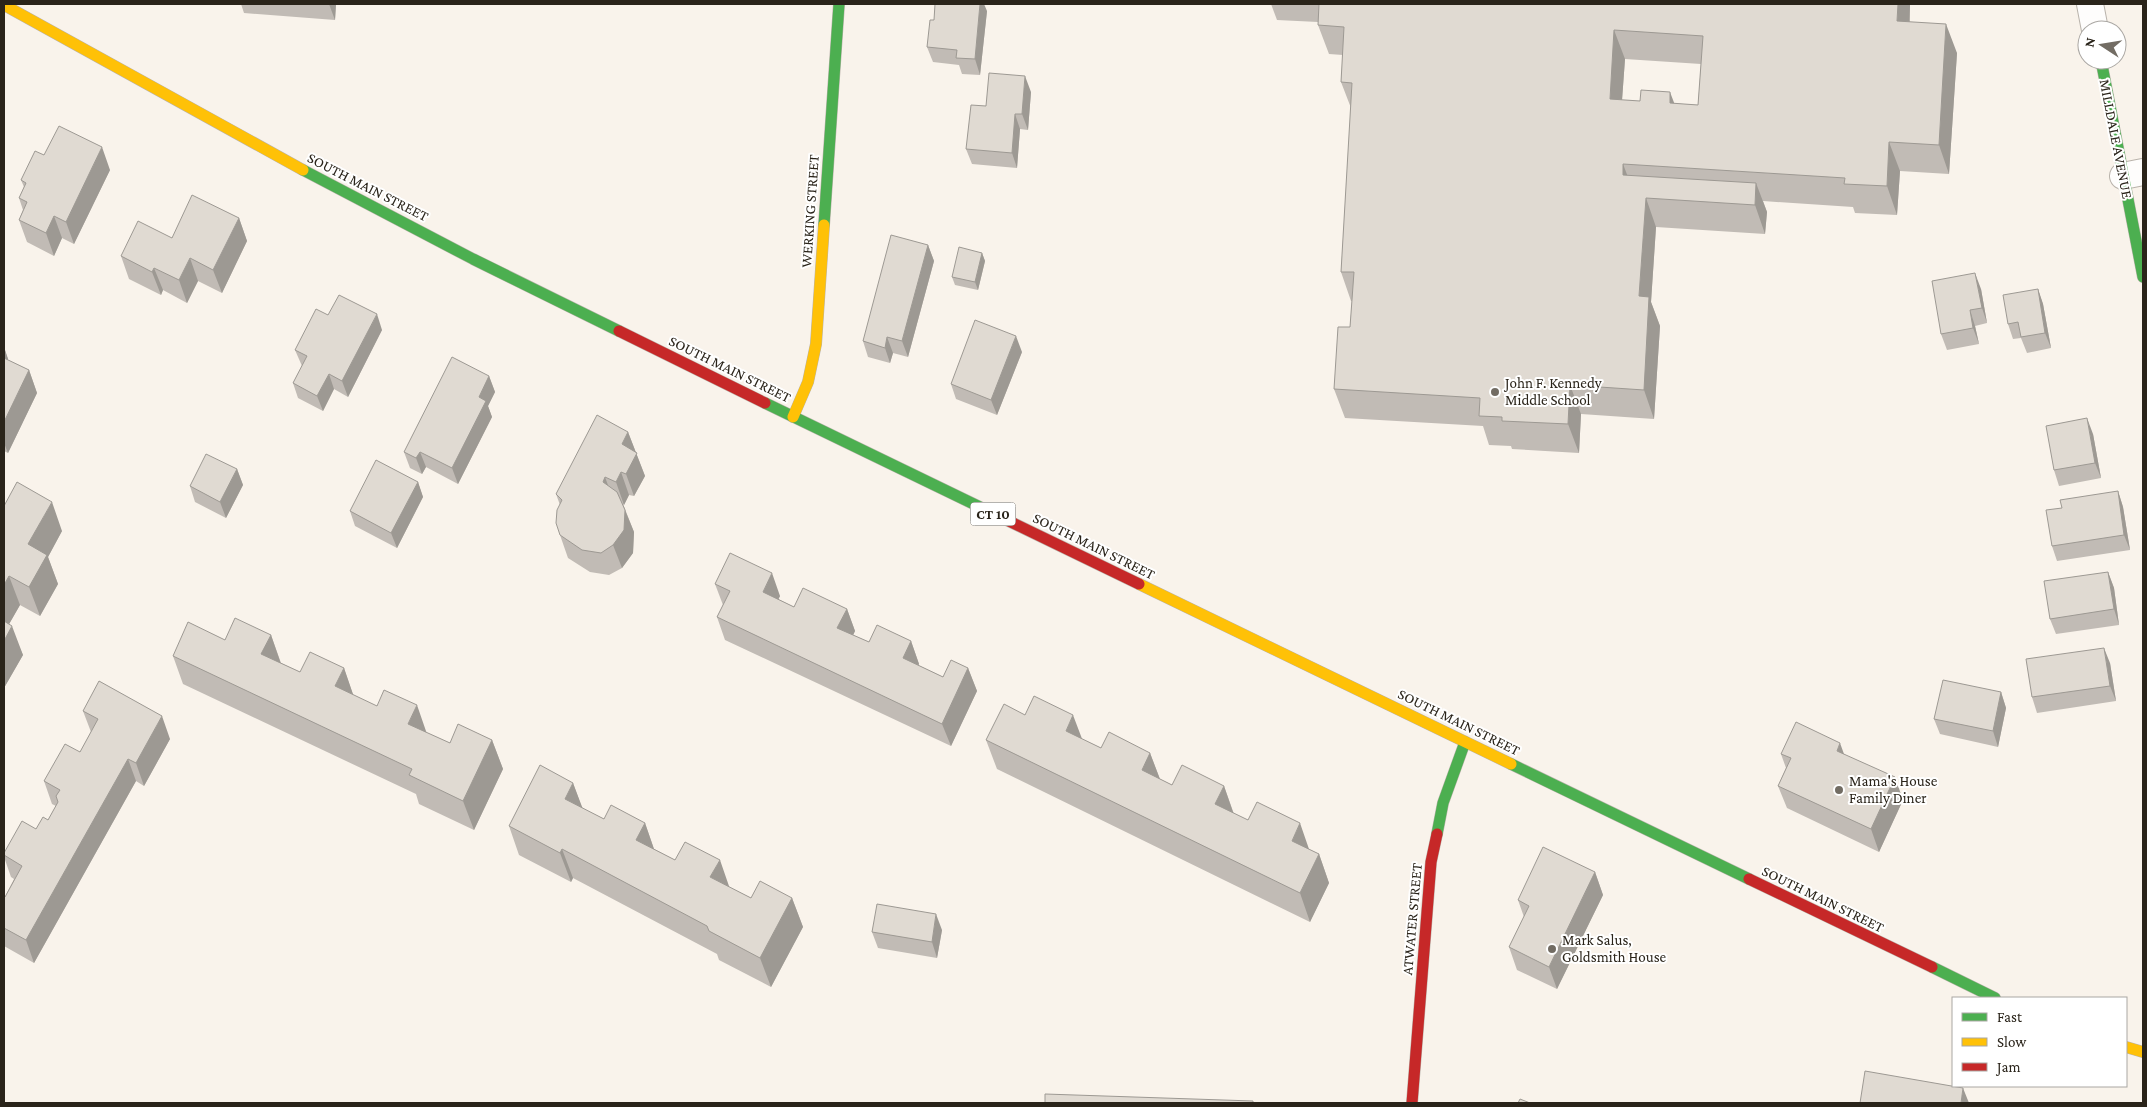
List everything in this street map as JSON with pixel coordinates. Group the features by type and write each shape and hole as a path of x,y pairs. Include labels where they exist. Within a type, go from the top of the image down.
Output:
{"main road":[{"name":"WERKING STREET","path":"793,417 808,382 816,344 839,4"},
{"name":"SOUTH MAIN STREET","path":"4,5 263,149 473,259 793,417 1993,997"},
{"name":"MILLDALE AVENUE","path":"2104,70 2133,174 2143,277"},
{"name":"ATWATER STREET","path":"1412,1103 1431,862 1443,803 1465,742"},
{"path":"2127,1047 2143,1052"}],"street":[{"path":"2090,4 2093,20"}],"building":[{"path":"935,4 980,4 975,59 956,58 957,50 927,47 930,20 934,20"},
{"path":"1319,4 1898,4 1897,21 1946,24 1939,145 1889,142 1887,186 1844,184 1845,178 1623,164 1623,175 1756,183 1755,205 1646,198 1639,296 1649,297 1644,390 1570,385 1568,424 1502,421 1502,417 1479,416 1480,398 1334,389 1338,327 1350,327 1354,272 1341,272 1352,83 1341,82 1344,27 1318,25","holes":["1614,30 1703,36 1698,105 1670,103 1670,92 1641,90 1640,101 1610,99"]},
{"path":"989,73 1025,76 1022,114 1015,114 1012,153 966,149 971,105 986,106"},
{"path":"59,126 102,147 66,222 54,216 46,233 19,220 27,202 19,198 26,183 21,180 35,151 44,155"},
{"path":"192,195 239,218 213,270 190,258 179,280 154,268 152,272 121,256 138,221 172,238"},
{"path":"891,235 928,245 902,341 887,337 885,348 863,341"},
{"path":"959,247 982,253 975,282 952,277"},
{"path":"1975,273 1982,308 1970,310 1973,328 1941,334 1932,281"},
{"path":"2038,289 2045,333 2021,337 2018,322 2008,324 2003,295"},
{"path":"339,295 377,314 342,381 329,374 317,396 293,383 307,356 295,350 316,309 328,315"},
{"path":"975,320 1016,336 991,400 951,384"},
{"path":"452,357 489,376 479,397 486,401 452,468 420,452 416,458 404,452"},
{"path":"4,358 29,370 4,422"},
{"path":"597,415 628,432 622,444 637,453 626,474 621,472 616,482 605,477 603,482 617,492 625,510 624,530 613,545 601,553 582,550 560,535 556,523 557,510 562,500 556,494"},
{"path":"2087,418 2095,463 2054,470 2046,426"},
{"path":"206,454 237,469 220,502 190,486"},
{"path":"376,460 418,482 391,533 350,511"},
{"path":"17,482 52,502 28,544 47,555 29,587 9,576 4,585 4,506"},
{"path":"2118,491 2124,535 2052,546 2046,510 2062,508 2060,500"},
{"path":"730,553 772,573 763,592 794,607 803,588 847,609 837,628 869,642 877,625 911,641 903,658 943,677 951,660 968,668 942,724 717,617 730,591 715,584"},
{"path":"2108,572 2114,609 2050,619 2044,581"},
{"path":"235,618 271,635 261,654 300,672 310,652 344,668 335,686 377,706 384,690 417,705 408,724 450,743 458,724 492,740 463,801 409,775 412,769 173,656 188,622 225,640"},
{"path":"4,621 12,626 4,641"},
{"path":"2104,648 2110,686 2032,697 2026,659"},
{"path":"1943,680 2001,692 1993,731 1934,719"},
{"path":"99,681 162,716 136,763 128,759 26,940 4,928 4,896 22,866 4,855 4,853 22,821 36,829 43,817 48,820 58,802 56,796 60,790 44,781 65,744 80,752 98,719 83,711"},
{"path":"1034,696 1073,715 1066,731 1101,748 1109,732 1150,753 1142,770 1172,785 1182,765 1224,786 1215,804 1248,820 1257,802 1300,823 1292,841 1319,854 1300,893 986,740 1004,704 1025,715"},
{"name":"Mama's House Family Diner","path":"1796,722 1840,743 1837,751 1895,777 1871,829 1778,786 1791,758 1781,754"},
{"path":"540,765 573,783 565,799 604,819 611,805 645,823 636,840 675,860 685,842 720,860 710,877 751,898 760,881 792,898 760,958 709,931 707,926 562,849 560,853 509,826"},
{"path":"1543,847 1595,872 1549,967 1509,947 1529,906 1518,900"},
{"path":"877,904 936,914 932,942 872,932"},
{"path":"1865,1071 1963,1088 1961,1103 1860,1103"},
{"path":"1045,1094 1253,1101 1253,1103 1045,1103"},
{"path":"1520,1099 1530,1103 1518,1103"}],"traffic: fast":[{"path":"824,225 839,4"},
{"path":"2103,70 2143,277"},
{"path":"303,170 473,259 619,331"},
{"path":"765,403 986,510"},
{"path":"1437,834 1443,803 1465,742"},
{"path":"1511,764 1749,879"},
{"path":"1932,967 1993,997"}],"traffic: slow":[{"path":"4,5 303,170"},
{"path":"793,417 808,382 816,344 824,225"},
{"path":"1139,584 1511,764"},
{"path":"2127,1047 2143,1052"}],"traffic: jam":[{"path":"619,331 765,403"},
{"path":"986,510 1139,584"},
{"path":"1412,1103 1431,862 1437,834"},
{"path":"1749,879 1932,967"}],"place":[{"name":"John F. Kennedy Middle School","path":"1495,392"},
{"name":"Mama's House Family Diner","path":"1839,790"},
{"name":"Mark Salus, Goldsmith House","path":"1552,949"}]}
